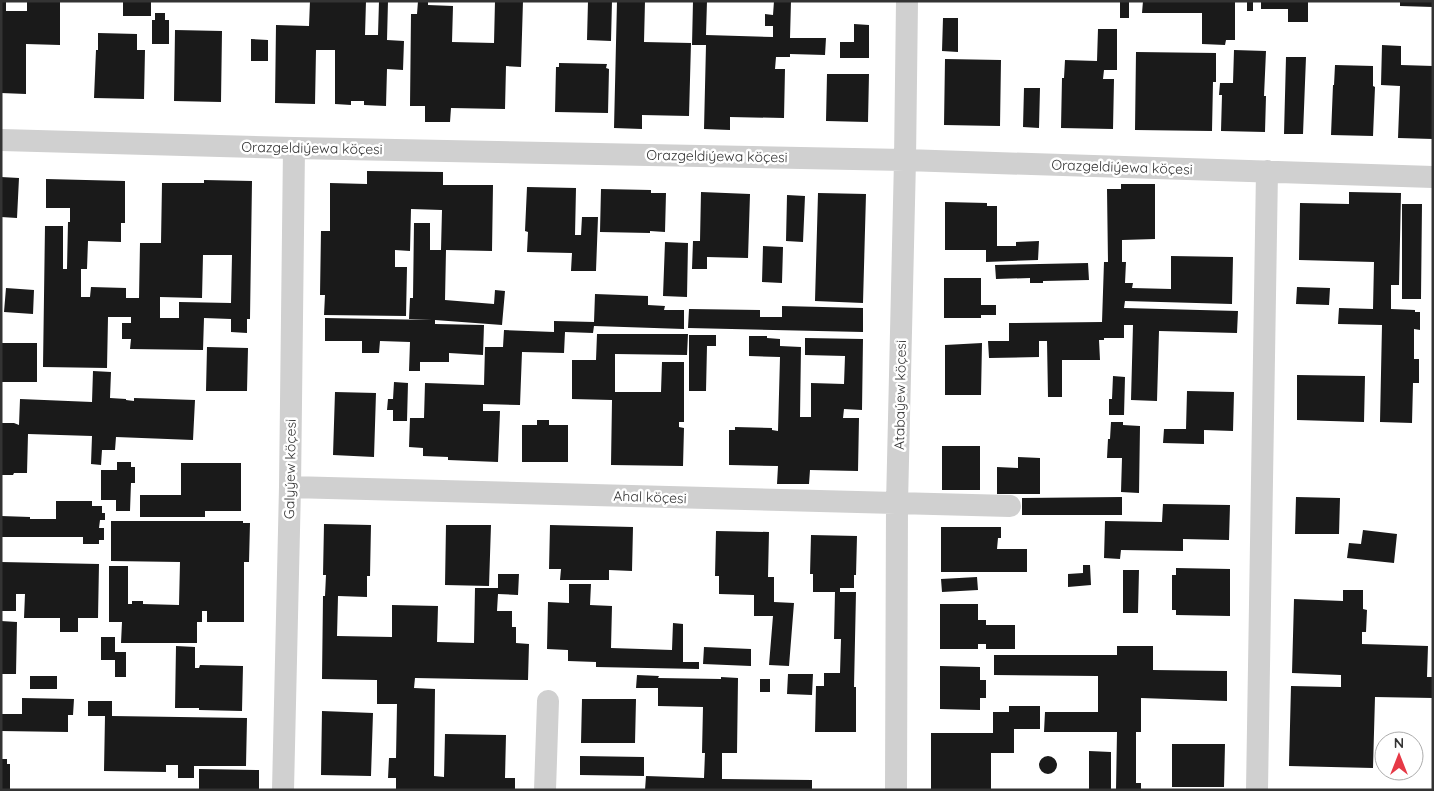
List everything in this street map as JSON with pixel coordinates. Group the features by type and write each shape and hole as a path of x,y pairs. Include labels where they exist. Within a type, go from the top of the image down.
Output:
{"street":[{"name":"Atabaýew köçesi","path":"896,790 897,504 907,1"},
{"name":"Orazgeldiýewa köçesi","path":"1,140 294,148 905,160 1433,177"},
{"name":"Galyýew köçesi","path":"282,790 290,487 294,148"},
{"path":"1257,790 1267,172"},
{"name":"Ahal köçesi","path":"290,487 1010,506"},
{"path":"545,790 548,702"}],"building":[{"path":"1,1 6,1 6,11 27,11 27,1 60,1 60,45 26,44 26,94 1,93"},
{"path":"123,1 151,1 151,16 123,16"},
{"path":"310,1 366,1 365,35 378,35 379,1 388,1 387,40 404,41 403,70 387,69 386,106 364,105 364,101 351,101 351,105 335,104 335,50 316,50 315,104 275,103 276,25 309,26"},
{"path":"418,1 428,1 428,5 453,6 452,42 494,43 495,1 523,1 521,67 506,66 505,109 451,108 450,122 425,122 425,106 410,106 411,14 417,14"},
{"path":"588,1 612,1 611,41 587,40"},
{"path":"617,1 645,1 644,42 691,43 689,116 642,115 642,129 614,128"},
{"path":"693,1 707,1 706,35 773,37 773,26 765,26 765,14 773,15 774,1 791,1 790,38 826,38 825,55 790,54 790,57 776,57 775,69 785,69 784,118 730,117 730,130 704,129 706,45 692,45"},
{"path":"1120,1 1129,1 1129,18 1120,18"},
{"path":"1143,1 1235,1 1235,40 1226,40 1225,45 1202,44 1202,13 1142,13"},
{"path":"1247,1 1253,1 1253,11 1247,11"},
{"path":"1261,1 1308,1 1308,22 1288,22 1288,9 1261,9"},
{"path":"1400,1 1433,1 1433,7 1400,6"},
{"path":"155,13 165,13 165,20 169,20 169,44 152,44 152,20 155,20"},
{"path":"943,18 958,18 958,52 942,51"},
{"path":"854,24 869,25 869,58 840,58 840,42 854,42"},
{"path":"1098,29 1117,29 1117,70 1104,70 1103,79 1114,79 1113,129 1061,128 1062,78 1064,78 1065,60 1097,61"},
{"path":"175,30 222,31 221,102 174,101"},
{"path":"98,33 137,34 137,50 145,50 144,99 94,98"},
{"path":"251,39 268,40 268,61 251,61"},
{"path":"1382,45 1401,46 1401,65 1433,66 1433,139 1398,138 1400,86 1381,85"},
{"path":"1234,50 1266,51 1265,132 1221,131 1222,95 1219,95 1220,83 1233,83"},
{"path":"1136,52 1216,53 1216,82 1213,82 1212,131 1135,130"},
{"path":"1286,57 1306,57 1303,134 1284,134"},
{"path":"945,59 1001,60 1000,126 944,125"},
{"path":"559,63 607,64 606,68 609,69 608,113 555,112 556,67 559,67"},
{"path":"1335,65 1373,66 1373,86 1375,87 1373,136 1331,135"},
{"path":"827,74 869,74 868,122 826,121"},
{"path":"1024,88 1040,88 1039,128 1023,127"},
{"path":"367,171 443,172 443,185 493,185 492,251 446,250 445,300 494,304 495,290 505,291 502,325 435,320 435,324 484,325 483,355 449,353 449,362 420,362 420,371 409,371 410,342 380,341 379,353 362,353 362,341 325,341 325,318 432,320 409,319 410,298 413,298 414,223 430,223 430,250 441,250 442,210 411,209 410,251 395,250 395,267 407,267 406,316 324,315 325,295 320,295 321,231 330,231 330,183 367,184"},
{"path":"1,177 19,178 17,218 1,217"},
{"path":"46,179 125,181 125,223 121,223 121,242 88,241 87,269 81,269 81,297 90,297 91,287 126,288 126,298 139,298 140,243 161,243 162,183 204,183 204,180 252,181 250,319 247,319 247,333 231,332 231,319 204,318 203,350 130,349 131,339 122,339 122,323 131,323 131,317 108,317 107,368 43,367 45,226 63,226 63,269 67,269 68,222 70,222 70,208 46,208","holes":["203,255 232,255 231,303 179,302 179,318 160,318 160,297 202,298"]},
{"path":"1121,184 1155,184 1155,239 1122,240 1122,262 1126,262 1125,283 1133,283 1132,288 1171,289 1171,256 1233,257 1232,304 1125,301 1124,308 1238,311 1237,333 1159,331 1157,401 1131,400 1133,325 1124,325 1124,338 1104,338 1104,340 1099,340 1100,360 1062,360 1062,397 1048,397 1047,341 1039,341 1039,357 989,358 988,341 1009,341 1009,323 1102,322 1104,262 1108,262 1107,189 1121,189"},
{"path":"527,187 576,188 575,235 581,235 582,217 598,217 596,271 571,271 572,253 527,252 528,232 525,231"},
{"path":"601,189 651,190 651,193 666,193 665,232 600,232"},
{"path":"701,192 750,194 748,258 707,257 707,269 692,269 693,241 700,241"},
{"path":"1349,192 1401,193 1399,285 1391,285 1391,309 1420,312 1420,330 1414,329 1414,359 1419,359 1419,383 1413,383 1412,423 1380,422 1382,325 1338,324 1339,308 1373,309 1374,262 1299,260 1300,203 1349,204"},
{"path":"818,193 866,194 863,303 815,301"},
{"path":"787,195 805,196 803,242 786,241"},
{"path":"945,202 987,203 987,206 997,206 997,246 1016,246 1016,242 1039,241 1038,260 986,262 986,250 945,250"},
{"path":"1402,204 1422,204 1421,299 1402,299"},
{"path":"665,242 688,243 687,297 663,296"},
{"path":"763,246 783,247 782,283 762,282"},
{"path":"1088,263 1089,280 1030,283 1030,278 996,279 995,265"},
{"path":"944,278 981,278 981,305 996,305 996,315 981,315 981,318 944,318"},
{"path":"1297,287 1330,288 1329,305 1296,304"},
{"path":"6,288 34,290 33,314 4,312"},
{"path":"595,294 648,296 648,305 665,306 664,310 684,310 684,329 594,326 593,333 565,332 564,353 522,352 520,405 483,404 483,411 500,411 498,462 448,460 448,457 423,456 423,448 409,447 410,418 424,418 425,383 484,385 485,347 503,347 504,330 554,332 554,321 594,322"},
{"path":"782,306 863,308 863,332 688,328 689,309 760,310 760,317 782,317"},
{"path":"597,334 688,334 687,355 615,354 615,392 661,392 662,362 684,362 684,422 679,422 679,427 684,428 683,466 611,465 612,400 572,399 572,360 596,360"},
{"path":"689,335 716,335 716,346 707,346 706,391 689,391"},
{"path":"749,336 767,336 767,338 780,339 780,346 801,347 800,417 811,417 811,383 844,384 845,356 805,355 805,338 863,339 862,410 844,409 843,418 859,418 858,471 810,470 809,484 777,484 778,466 729,465 729,430 735,430 735,427 772,428 772,430 778,431 780,357 749,356"},
{"path":"1,343 37,343 37,382 1,382"},
{"path":"982,343 981,395 945,395 945,345"},
{"path":"207,347 248,348 247,391 206,391"},
{"path":"93,371 111,372 110,398 134,401 134,398 195,400 193,440 116,437 115,450 102,450 101,465 91,464 92,436 28,434 27,473 1,475 1,423 19,425 20,399 92,402"},
{"path":"1297,375 1365,376 1364,422 1297,420"},
{"path":"1113,376 1125,377 1124,415 1109,415 1109,399 1112,399"},
{"path":"394,382 408,383 407,421 393,421 393,410 387,410 388,399 393,399"},
{"path":"1187,391 1234,392 1233,431 1204,430 1204,444 1163,443 1164,429 1186,429"},
{"path":"335,392 376,393 374,457 333,455"},
{"path":"537,420 549,420 549,425 568,425 568,462 522,462 522,425 537,425"},
{"path":"1111,422 1123,422 1123,425 1140,426 1139,493 1121,492 1122,458 1107,458"},
{"path":"942,446 980,446 980,490 942,490"},
{"path":"1018,457 1040,458 1040,494 997,494 997,467 1018,468"},
{"path":"117,462 131,462 131,467 135,467 135,483 131,483 130,511 116,511 116,500 101,500 101,470 117,470"},
{"path":"181,463 241,463 241,511 205,511 205,517 140,517 140,495 181,495"},
{"path":"1122,497 1122,515 1022,515 1022,498"},
{"path":"1296,497 1340,498 1339,534 1295,534"},
{"path":"56,501 92,501 92,506 102,506 105,520 100,520 99,528 104,528 104,540 99,540 99,544 83,544 83,537 1,537 1,516 56,519"},
{"path":"1163,504 1230,505 1229,540 1183,539 1183,551 1121,550 1120,559 1104,558 1105,521 1162,522"},
{"path":"111,521 243,521 243,523 250,523 249,562 244,562 244,622 207,622 207,611 202,611 202,622 197,622 197,643 121,643 122,622 109,622 109,566 128,566 128,604 132,604 132,601 143,601 143,604 179,605 180,562 111,561"},
{"path":"324,524 371,525 370,576 367,576 367,597 338,596 337,636 392,637 392,605 438,606 437,642 474,643 475,588 498,588 498,574 519,574 518,595 498,594 497,611 512,611 512,627 516,627 516,643 529,644 528,680 415,678 414,688 435,689 434,776 444,777 445,734 506,735 505,778 515,778 515,790 396,790 396,778 388,778 389,758 396,758 397,704 377,704 377,680 322,679 323,596 325,596 326,575 323,575"},
{"path":"446,525 491,525 489,586 445,585"},
{"path":"550,525 633,527 632,571 609,570 609,580 560,580 561,569 549,569"},
{"path":"941,527 1001,527 1001,538 998,538 997,549 1027,549 1027,572 941,572"},
{"path":"1363,530 1397,534 1394,563 1347,558 1349,543 1361,544"},
{"path":"716,531 769,532 768,577 774,577 774,602 794,603 789,666 769,665 773,616 754,616 754,595 719,594 719,576 715,576"},
{"path":"811,535 857,536 854,588 840,588 840,592 856,592 854,687 856,687 856,732 815,732 816,686 824,686 824,673 840,673 841,639 834,639 835,592 813,592 813,574 810,574"},
{"path":"1,562 99,564 98,618 78,618 78,632 60,632 60,618 24,618 25,594 16,594 16,611 1,611"},
{"path":"1083,565 1090,565 1091,585 1068,587 1068,574 1083,573"},
{"path":"1176,568 1230,569 1230,616 1176,615 1176,610 1172,610 1172,575 1176,575"},
{"path":"1123,570 1139,570 1138,613 1123,613"},
{"path":"977,577 978,590 942,592 941,579"},
{"path":"569,584 591,584 590,605 612,606 611,648 672,650 673,623 683,624 683,662 699,662 699,669 596,667 596,662 568,661 568,650 547,649 548,602 569,603"},
{"path":"1343,590 1363,590 1363,609 1367,610 1366,632 1362,632 1362,644 1428,646 1427,677 1433,677 1433,698 1375,697 1373,768 1289,766 1291,686 1341,687 1341,675 1292,673 1294,599 1343,601"},
{"path":"940,604 978,604 978,620 986,620 986,625 1015,625 1015,649 986,649 986,644 978,644 978,649 940,649"},
{"path":"1,621 17,622 16,674 1,674"},
{"path":"101,637 115,637 115,652 126,652 126,677 115,677 115,660 101,660"},
{"path":"176,646 195,647 195,668 199,668 200,665 243,666 242,711 175,708"},
{"path":"1117,646 1153,646 1153,670 1227,671 1227,701 1141,698 1141,732 1136,732 1136,783 1141,783 1141,790 1116,790 1117,732 1044,732 1045,712 1098,712 1098,676 994,675 994,655 1117,655"},
{"path":"704,647 751,649 751,666 703,664"},
{"path":"940,666 980,667 980,680 986,680 986,698 980,698 980,710 940,709"},
{"path":"788,674 813,674 812,695 787,694"},
{"path":"637,675 659,676 658,678 738,678 737,753 722,753 722,779 812,780 812,790 645,790 646,776 704,778 705,753 702,753 703,707 658,706 658,688 636,688"},
{"path":"30,676 57,676 57,689 30,689"},
{"path":"760,679 770,679 770,692 760,692"},
{"path":"22,698 74,699 73,715 68,715 68,732 1,731 1,714 22,714"},
{"path":"582,699 636,699 635,743 581,743"},
{"path":"88,701 112,701 112,716 247,718 246,766 194,766 194,778 178,778 178,765 166,765 166,772 104,771 105,716 88,716"},
{"path":"1009,706 1040,706 1040,729 1014,729 1014,753 991,753 991,790 931,790 931,733 993,733 993,712 1009,712"},
{"path":"322,711 373,713 371,776 321,775"},
{"path":"1172,744 1225,744 1224,787 1172,787"},
{"path":"1089,751 1111,752 1111,790 1089,790"},
{"path":"580,756 644,757 644,776 580,775"},
{"path":"1048,756 1054,759 1057,765 1054,771 1048,774 1042,771 1039,765 1042,759"},
{"path":"1,759 7,759 7,764 10,764 10,790 1,790"},
{"path":"199,769 259,770 259,790 199,790"}]}
